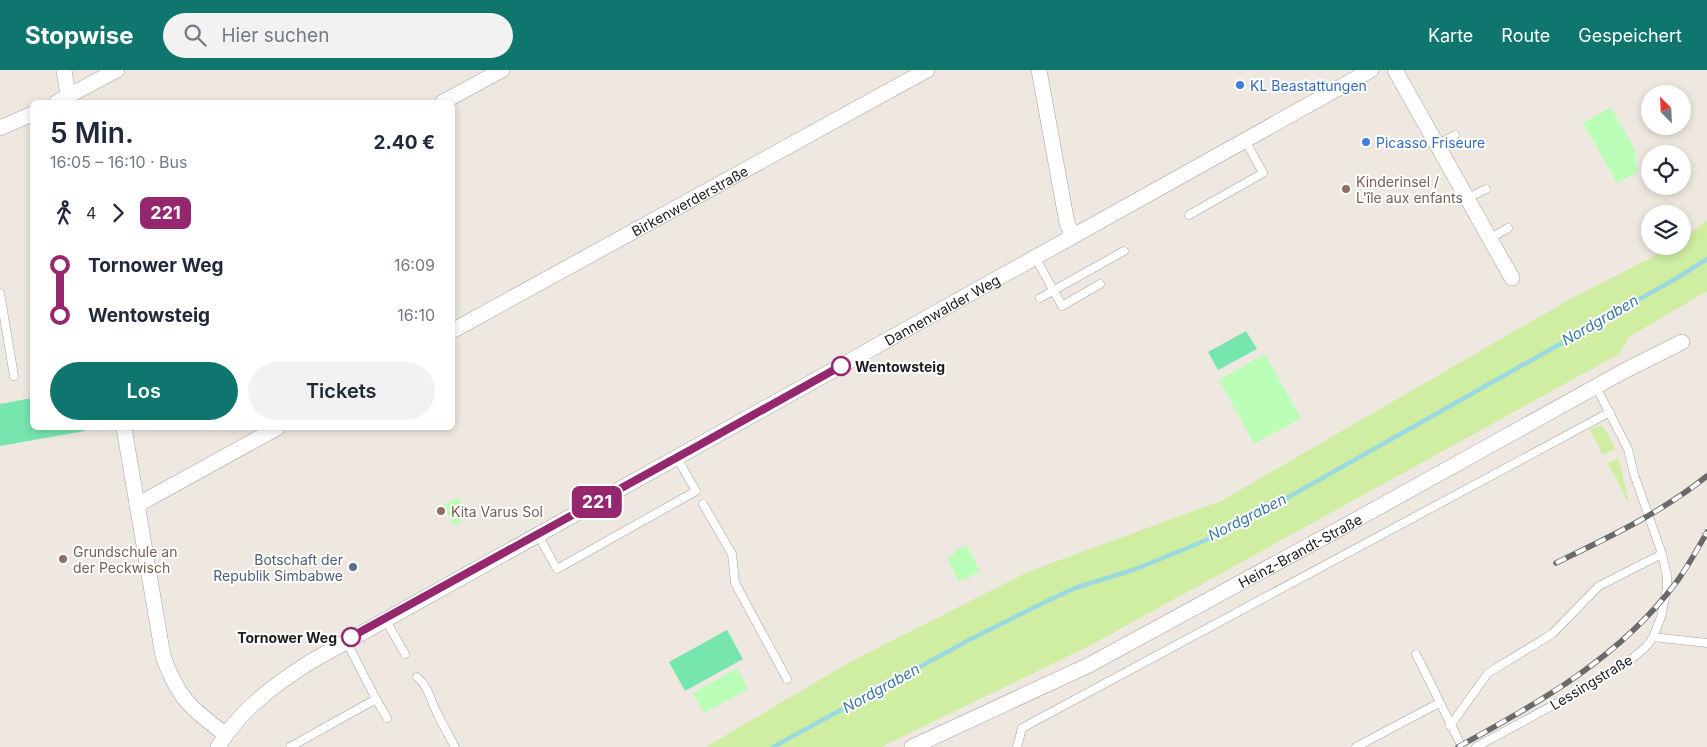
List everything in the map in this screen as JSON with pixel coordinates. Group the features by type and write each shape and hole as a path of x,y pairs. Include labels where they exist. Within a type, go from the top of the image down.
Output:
{"street":[{"path":"64,70 64,100"},
{"path":"66,100 117,70"},
{"path":"447,100 502,70"},
{"name":"Birkenwerderstraße","path":"455,329 927,70"},
{"path":"1039,70 1067,223 1072,236"},
{"name":"Dannenwalder Weg","path":"221,741 265,692 310,662 1371,70"},
{"path":"1395,70 1512,278"},
{"path":"0,128 30,115"},
{"name":"Heinz-Brandt-Straße","path":"912,747 1090,665 1596,387 1682,342"},
{"path":"124,430 163,656 170,677 181,696 221,741"},
{"path":"137,505 274,430"}],"lane":[{"path":"1437,144 1455,134"},
{"path":"1189,215 1263,173 1246,140"},
{"path":"1468,198 1486,189"},
{"path":"1490,238 1508,228"},
{"path":"1040,298 1124,251"},
{"path":"1036,257 1062,306 1100,284"},
{"path":"0,293 14,376"},
{"path":"1596,387 1628,449 1634,474 1662,554 1667,588 1661,617 1653,637 1707,643"},
{"path":"1017,747 1022,728 1610,412"},
{"path":"538,534 557,568 566,564 696,492 677,458"},
{"path":"703,504 732,554 735,583 787,679"},
{"path":"1450,726 1488,673 1552,634 1599,586 1662,554"},
{"path":"385,619 405,654"},
{"name":"Lessingstraße","path":"1476,747 1594,683 1634,657 1647,646 1653,637"},
{"path":"346,641 373,686 376,699 387,718"},
{"path":"1416,654 1462,747"},
{"path":"417,677 423,682 433,700 437,715 455,747"},
{"path":"290,747 376,699"},
{"path":"1356,747 1439,703"}],"green space":[{"path":"1611,107 1635,150 1637,172 1617,183 1583,123"},
{"path":"1707,220 1707,291 1629,337 1619,354 1091,645 881,747 706,747 850,662 1030,571 1221,501 1572,298 1656,255 1691,255 1691,233"},
{"path":"1246,331 1257,349 1218,370 1208,352"},
{"path":"1265,354 1301,418 1254,444 1219,380"},
{"path":"30,398 30,430 85,431 0,446 0,404"},
{"path":"1602,425 1615,449 1603,455 1591,432 1591,429"},
{"path":"1618,458 1629,501 1628,502 1608,463"},
{"path":"458,497 469,517 454,526 443,506"},
{"path":"967,545 980,572 959,582 947,558 954,554 953,552"},
{"path":"727,630 743,659 685,691 669,662"},
{"path":"737,668 748,689 704,713 693,693"}],"waterway":[{"name":"Nordgraben","path":"773,747 969,640 1041,604 1075,588 1136,569 1204,541 1248,520 1677,278 1707,259"}],"railway":[{"path":"1556,563 1653,513 1707,476"},
{"path":"1458,747 1547,696 1602,657 1628,635 1675,584 1707,532"}],"bus line":[{"name":"221","path":"351,637 841,366"}],"place":[{"name":"KL Beastattungen","path":"1240,85"},
{"name":"Picasso Friseure","path":"1366,142"},
{"name":"Kinderinsel / L'île aux enfants","path":"1346,189"},
{"name":"Wentowsteig","path":"841,366"},
{"name":"Kita Varus Sol","path":"441,511"},
{"name":"Grundschule an der Peckwisch","path":"63,559"},
{"name":"Botschaft der Republik Simbabwe","path":"353,567"},
{"name":"Tornower Weg","path":"351,637"}]}
